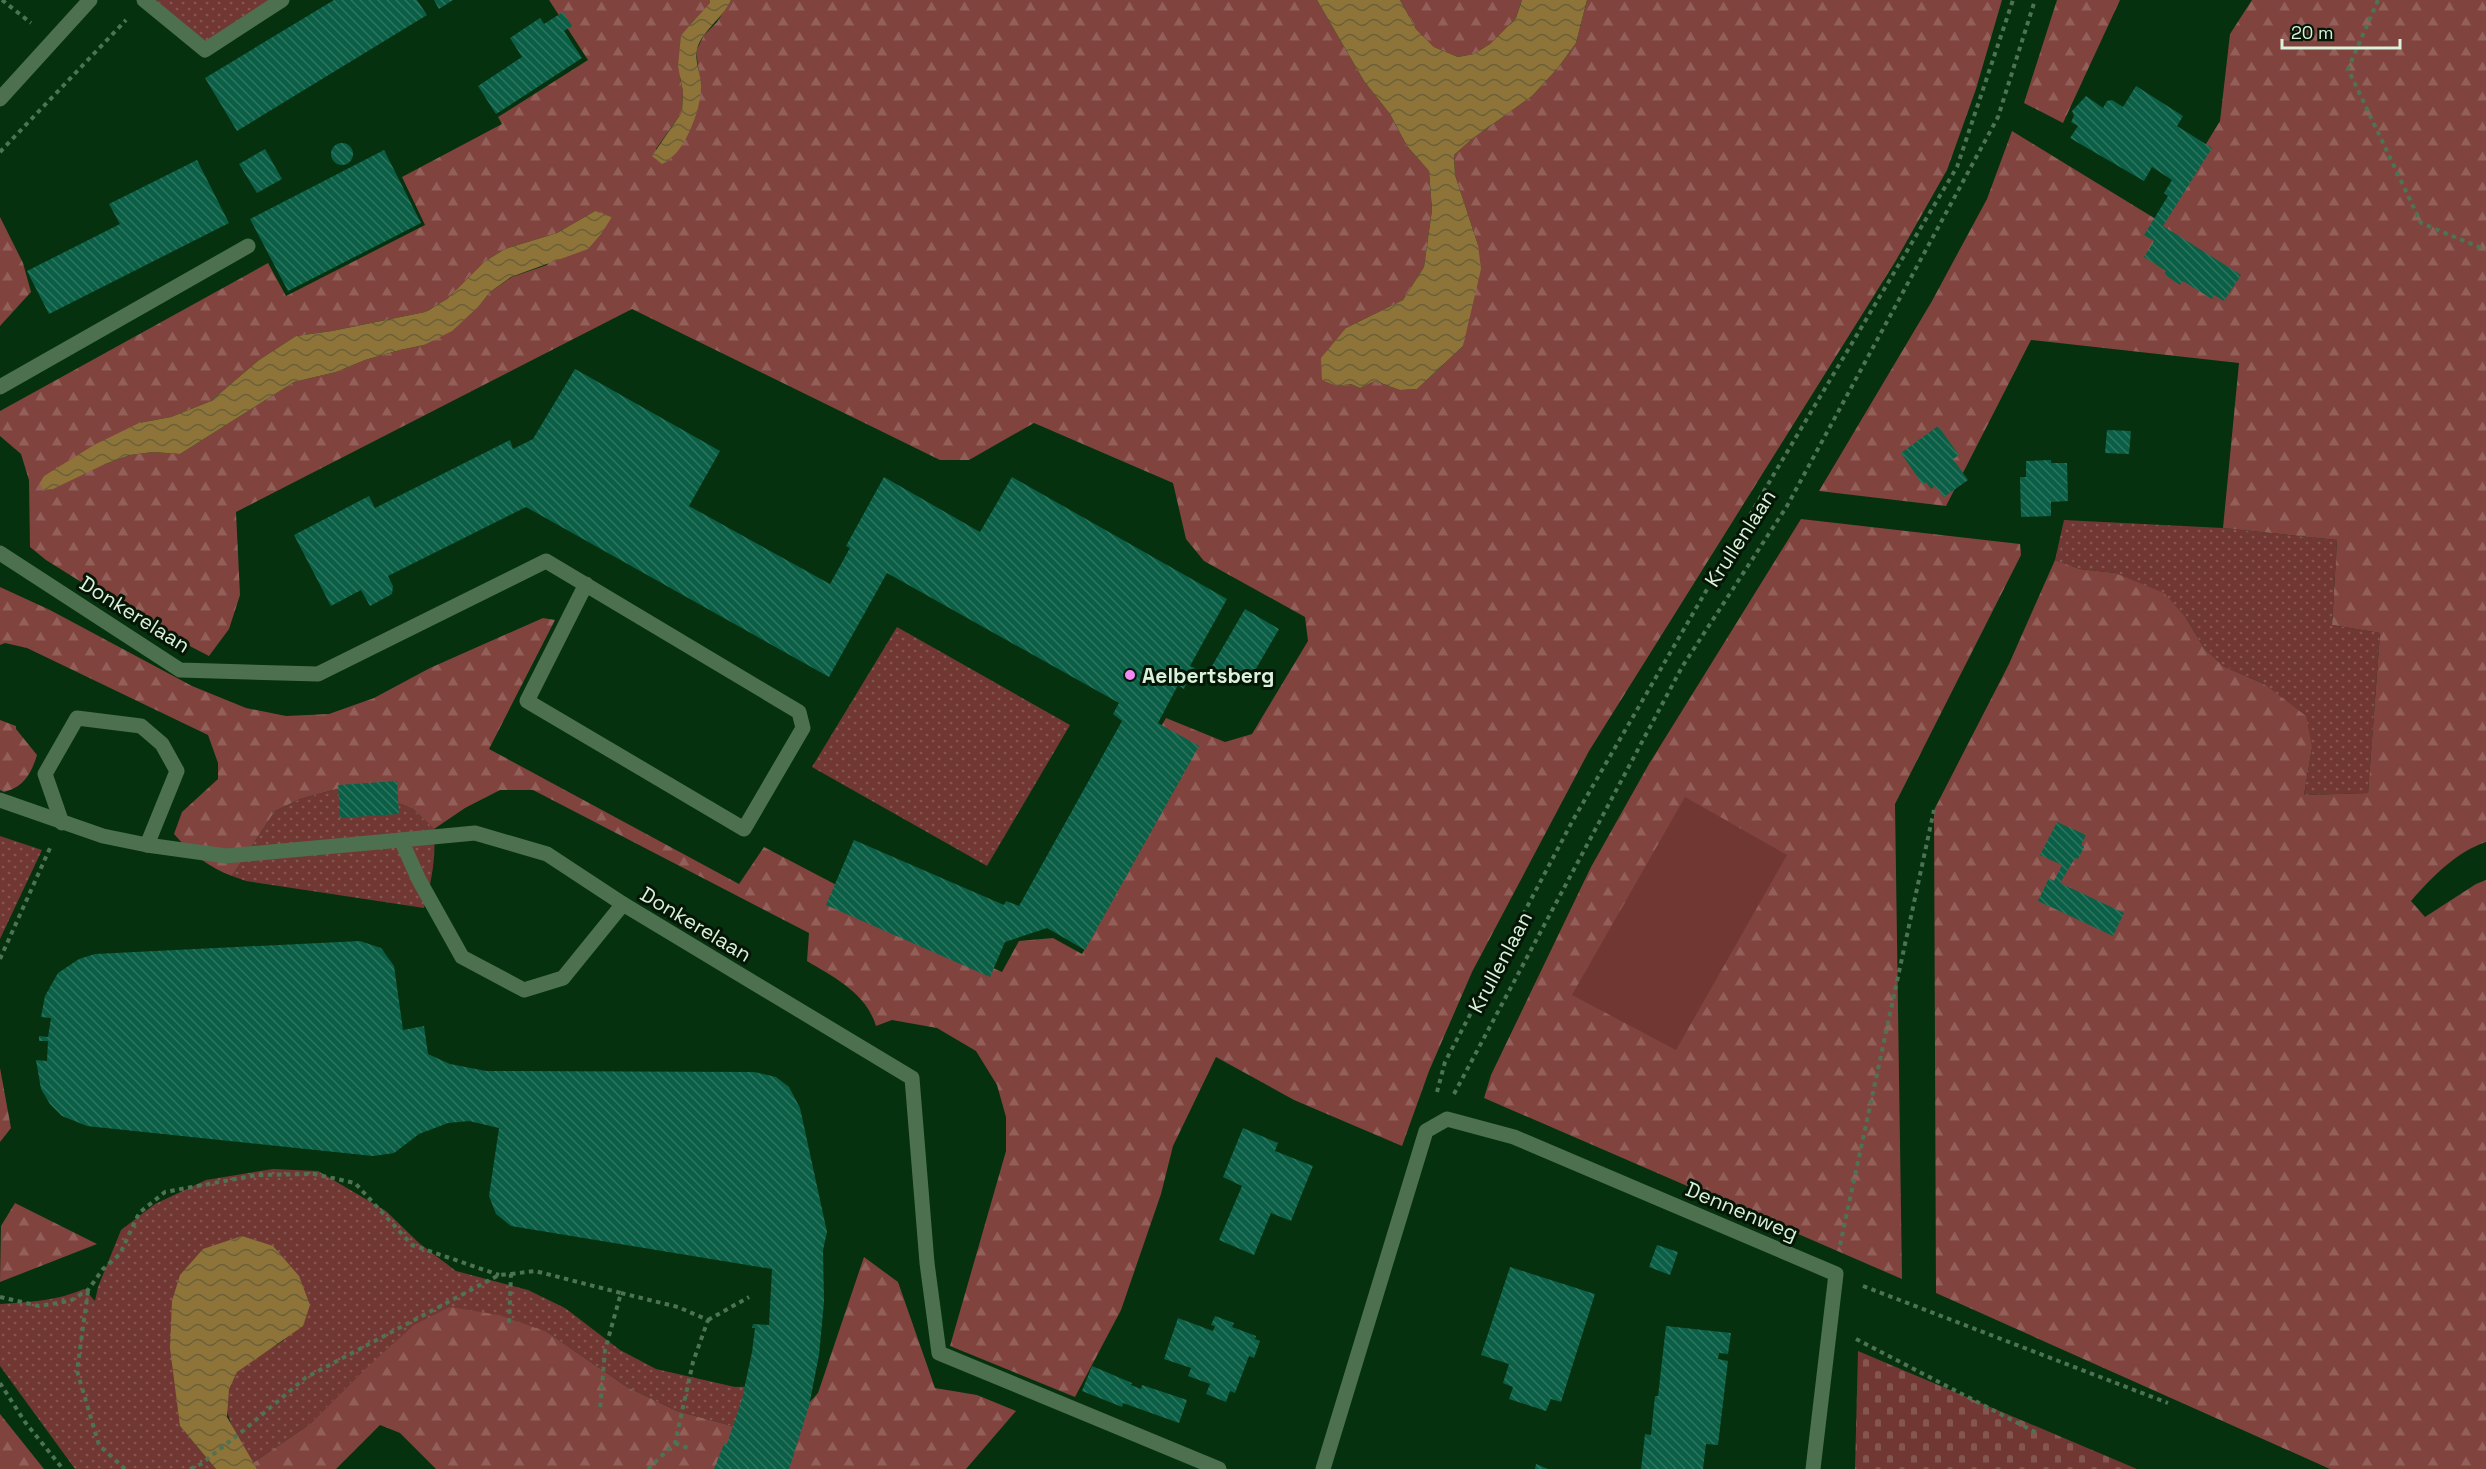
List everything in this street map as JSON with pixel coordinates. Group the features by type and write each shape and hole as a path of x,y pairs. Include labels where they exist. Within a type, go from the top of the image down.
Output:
{"street":[{"path":"0,99 90,0"},
{"path":"144,1 205,50 282,0"},
{"path":"0,387 248,246"},
{"name":"Donkerelaan","path":"0,553 180,670 318,674 546,561 586,584 799,712 803,728 744,830 527,701 586,584"},
{"path":"62,823 45,774 77,718 141,726 162,744 177,771 147,845"},
{"path":"0,800 103,836 147,845 226,856 475,833 547,854 623,904"},
{"name":"Donkerelaan","path":"401,840 419,880 462,957 524,990 563,978 623,904 912,1078 927,1263 939,1353 1219,1469"},
{"name":"Dennenweg","path":"1426,1131 1447,1119 1514,1137 1836,1274"},
{"path":"1323,1469 1426,1131"},
{"path":"1814,1469 1832,1327 1836,1274"}],"path":[{"path":"2,0 53,40"},
{"path":"1426,1131 1445,1062 1573,820 1957,167 2013,0"},
{"name":"Krullenlaan","path":"1456,1088 1682,667 1787,506 1998,117 2035,0"},
{"path":"2378,0 2348,69 2421,223 2486,250"},
{"path":"0,152 144,1"},
{"path":"1934,810 1839,1251 1836,1274 2168,1403"},
{"path":"0,960 62,823"},
{"path":"0,1297 39,1306 70,1301 88,1290 104,1269 120,1254 139,1213 165,1192 257,1175 314,1174 355,1183 412,1245 499,1275"},
{"path":"190,1469 201,1464 244,1430 305,1378 499,1275 535,1271 678,1307 708,1320"},
{"path":"509,1325 510,1274"},
{"path":"88,1290 77,1371 99,1445 125,1469"},
{"path":"600,1410 605,1350 621,1293"},
{"path":"648,1469 675,1443 693,1362 708,1320 748,1297"},
{"path":"1832,1327 2039,1434"},
{"path":"0,1383 25,1422 63,1469"},
{"path":"675,1443 690,1449"}],"green space":[{"path":"156,0 278,0 203,47"},
{"path":"549,0 710,0 711,3 681,35 682,112 656,149 656,160 701,87 696,51 704,35 717,22 731,0 1317,0 1364,81 1390,114 1407,146 1429,171 1432,210 1424,267 1403,300 1346,328 1337,386 1351,384 1360,388 1375,381 1400,390 1417,389 1463,346 1478,245 1455,175 1454,155 1472,139 1532,96 1557,69 1576,43 1587,0 2002,0 1976,89 1947,170 1895,262 1589,751 1472,972 1429,1071 1402,1146 1294,1100 1216,1057 1173,1146 1161,1194 1121,1310 1075,1397 950,1346 1006,1151 1006,1117 997,1085 976,1051 937,1028 892,1020 876,1026 865,1004 857,995 807,961 809,933 533,790 500,790 465,808 434,829 413,809 379,795 344,787 300,799 275,811 232,876 200,859 174,834 182,812 218,779 218,763 208,735 27,648 5,643 0,645 0,587 50,610 192,686 246,708 286,716 329,714 374,698 430,668 543,618 555,620 489,749 739,884 764,847 846,890 843,900 1002,972 1019,941 1053,938 1082,954 1191,760 1154,739 1166,718 1225,742 1252,734 1308,641 1305,617 1204,561 1186,539 1173,483 1034,423 969,460 940,460 632,309 236,512 240,595 229,629 209,656 153,627 46,560 30,547 29,480 21,454 0,436 0,411 268,263 286,296 425,225 402,177 502,124 498,117 588,60","holes":["595,211 547,265 512,277 490,292 479,306 424,345 365,360 336,372 294,382 180,454 153,452 130,455 105,464 139,423 171,417 211,401 259,360 296,336 425,312 447,299 484,262 505,249 557,233"]},
{"path":"1400,0 1522,0 1516,18 1490,44 1474,54 1458,57 1434,47 1416,29"},
{"path":"2057,0 2120,0 2063,123 2024,103"},
{"path":"2252,0 2486,0 2486,842 2455,859 2436,874 2411,901 2425,917 2486,880 2486,1469 2330,1469 1936,1293 1934,810 2009,664 2055,560 2080,569 2115,573 2164,593 2186,618 2204,648 2223,666 2264,684 2306,716 2312,748 2304,795 2368,793 2380,633 2332,625 2337,540 2223,528 2239,363 2031,340 1946,506 1819,491 1932,301 1987,199 2012,131 2159,221 2220,121 2230,34"},
{"path":"0,217 23,263 31,292 0,326"},
{"path":"1801,519 2020,544 2021,555 1895,804 1902,1279 1484,1098 1491,1075 1591,867 1649,764"},
{"path":"2064,520 2223,528 2337,540 2332,625 2380,633 2368,793 2304,795 2312,748 2264,684 2223,666 2204,648 2186,618 2115,573 2080,569 2055,560"},
{"path":"897,627 1070,725 987,866 812,767"},
{"path":"0,720 16,726 37,755 26,779 17,787 4,792 0,790"},
{"path":"344,787 379,795 413,809 434,829 433,869 424,908 246,881 232,876 275,811 300,799"},
{"path":"1685,797 1787,855 1676,1050 1572,995"},
{"path":"0,836 42,850 0,939"},
{"path":"0,1068 11,1128 0,1142"},
{"path":"273,1169 318,1171 386,1211 419,1243 456,1271 528,1290 565,1308 620,1350 656,1369 735,1387 771,1386 747,1430 677,1411 627,1387 547,1332 362,1372 310,1424 253,1463 229,1419 226,1395 230,1383 241,1368 284,1340 299,1276 180,1426 216,1469 75,1469 0,1366 0,1304 32,1302 84,1289 95,1301 98,1287 121,1230 155,1204 206,1180"},
{"path":"15,1203 97,1244 0,1282 1,1226"},
{"path":"864,1257 898,1282 935,1388 977,1395 1016,1411 966,1469 768,1469 799,1414 818,1393"},
{"path":"450,1307 499,1315 547,1332 627,1387 677,1411 747,1430 725,1469 436,1469 400,1433 380,1425 336,1469 257,1469 253,1463 310,1424 362,1372 414,1325"},
{"path":"1858,1351 2137,1469 1855,1469"},
{"path":"0,1414 44,1469 0,1469"}],"water":[{"path":"710,0 731,0 703,36 697,49 701,95 690,130 678,152 662,164 652,156 682,112 683,92 678,66 681,35 710,3"},
{"path":"1317,0 1400,0 1416,29 1434,47 1458,57 1474,54 1490,44 1516,18 1522,0 1587,0 1576,43 1557,69 1532,96 1472,139 1454,155 1455,175 1478,245 1481,269 1463,346 1417,389 1400,390 1375,381 1360,388 1351,384 1337,386 1322,380 1321,358 1346,328 1403,300 1424,267 1432,210 1429,171 1407,146 1390,114 1364,81"},
{"path":"595,211 612,217 588,249 511,277 490,292 479,306 452,331 424,345 365,360 336,372 294,382 180,454 153,452 130,455 105,464 53,489 43,490 40,483 44,476 94,445 139,423 171,417 211,401 259,360 296,336 425,312 447,299 484,262 505,249 557,233"},
{"path":"242,1236 273,1246 299,1276 310,1305 303,1326 237,1372 229,1389 227,1417 257,1469 216,1469 180,1426 170,1348 172,1301 180,1275 203,1249"}],"building":[{"path":"334,0 417,0 427,15 237,131 205,78"},
{"path":"434,0 453,0 439,9"},
{"path":"563,12 572,26 564,31 582,58 496,114 478,86 522,57 510,38 540,18 544,24"},
{"path":"2136,86 2183,116 2177,126 2212,148 2163,226 2241,275 2224,301 2214,295 2212,299 2183,281 2180,285 2164,274 2166,271 2144,257 2154,241 2144,235 2168,196 2164,193 2172,180 2152,167 2144,181 2070,138 2078,126 2071,122 2074,116 2072,111 2086,96 2103,108 2107,101 2112,100 2123,107"},
{"path":"342,143 352,150 353,154 346,164 342,165 332,158 331,154 338,144"},
{"path":"265,149 282,179 257,193 239,164"},
{"path":"384,150 421,223 288,291 250,219"},
{"path":"197,160 229,223 49,314 27,271 120,224 109,204"},
{"name":"Aelbertsberg","path":"575,369 720,451 689,506 830,584 850,548 846,546 884,477 980,532 1012,477 1227,599 1190,666 1195,668 1184,689 1178,685 1158,723 1199,746 1085,950 1047,928 1005,942 990,977 826,905 854,840 1004,905 1006,901 1019,906 1122,721 1113,714 1119,703 887,573 829,677 526,507 388,576 393,586 392,594 370,606 361,590 331,606 294,535 369,496 375,508 510,440 513,449 533,439"},
{"path":"1938,426 1959,455 1953,459 1968,480 1944,497 1935,486 1931,489 1926,482 1923,485 1901,453"},
{"path":"2107,430 2131,431 2129,454 2105,453"},
{"path":"2051,460 2051,463 2067,463 2068,501 2051,502 2051,516 2021,517 2020,477 2026,477 2026,461"},
{"path":"1245,609 1279,629 1246,686 1212,666"},
{"path":"397,781 399,814 340,818 338,785"},
{"path":"2057,822 2086,835 2081,845 2084,847 2078,859 2075,858 2060,883 2124,913 2113,936 2038,901 2049,878 2054,881 2062,865 2040,855"},
{"path":"360,941 381,948 394,966 403,1030 424,1026 428,1054 450,1064 486,1071 754,1072 776,1077 789,1087 800,1108 827,1232 823,1250 824,1302 819,1355 809,1406 789,1469 714,1469 724,1444 727,1444 742,1399 752,1352 755,1328 752,1328 753,1324 769,1325 772,1269 511,1226 496,1214 489,1196 499,1128 469,1121 448,1123 419,1134 394,1153 373,1156 87,1126 62,1116 50,1104 41,1089 36,1060 47,1061 48,1041 39,1041 39,1036 48,1037 51,1018 41,1017 45,996 58,973 79,959 95,954"},
{"path":"1243,1128 1278,1143 1275,1151 1313,1166 1291,1221 1271,1213 1254,1255 1219,1240 1242,1186 1223,1177"},
{"path":"1657,1245 1678,1252 1670,1275 1649,1267"},
{"path":"1510,1267 1595,1294 1561,1402 1551,1399 1546,1411 1509,1399 1513,1387 1503,1383 1509,1364 1481,1355"},
{"path":"1215,1316 1234,1323 1232,1327 1256,1336 1255,1339 1260,1341 1254,1358 1249,1356 1235,1393 1230,1391 1226,1402 1206,1394 1210,1384 1188,1376 1191,1368 1164,1359 1178,1318 1213,1331 1215,1326 1211,1325"},
{"path":"1666,1326 1731,1333 1728,1354 1719,1353 1718,1359 1728,1361 1718,1445 1706,1444 1703,1469 1641,1469 1645,1434 1651,1435 1655,1396 1658,1396"},
{"path":"1092,1366 1141,1389 1142,1385 1187,1400 1179,1423 1123,1403 1122,1407 1082,1391"},
{"path":"1536,1464 1548,1469 1535,1469"}],"place":[{"name":"Aelbertsberg","path":"1130,675"}]}
